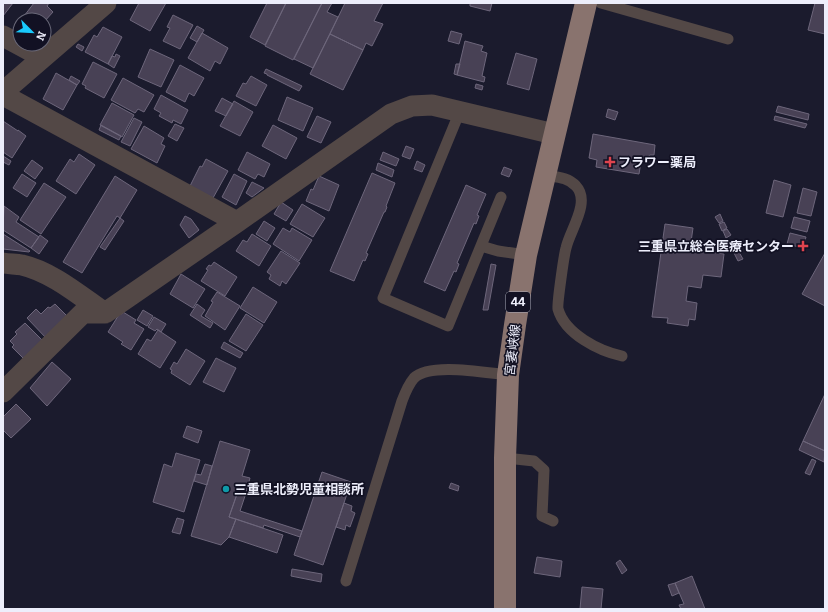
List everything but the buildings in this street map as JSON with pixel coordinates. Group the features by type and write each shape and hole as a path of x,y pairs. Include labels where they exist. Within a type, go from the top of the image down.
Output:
{"main road":[{"name":"宮妻峡線","path":"505,609 505,458 508,375 526,255 586,3"}],"street":[{"path":"106,3 42,57 3,94 237,222"},
{"path":"3,36 42,57"},
{"path":"3,392 83,313 104,313 391,114 412,106 432,105 554,134"},
{"path":"3,263 22,265 42,272 70,288 104,313"}],"lane":[{"path":"601,3 728,39"},
{"path":"460,111 383,298 448,326 501,197"},
{"path":"545,175 568,180 577,186 582,196 582,204 566,248 558,308 567,326 580,337 607,352 622,356"},
{"path":"481,246 498,251 526,255"},
{"path":"346,581 402,401 414,377 433,370 448,369 508,375"},
{"path":"505,458 534,461 544,470 542,516 553,521"}],"place":[{"name":"フラワー薬局","path":"610,162"},
{"name":"三重県立総合医療センター","path":"803,246"},
{"name":"三重県北勢児童相談所","path":"226,489"}]}
